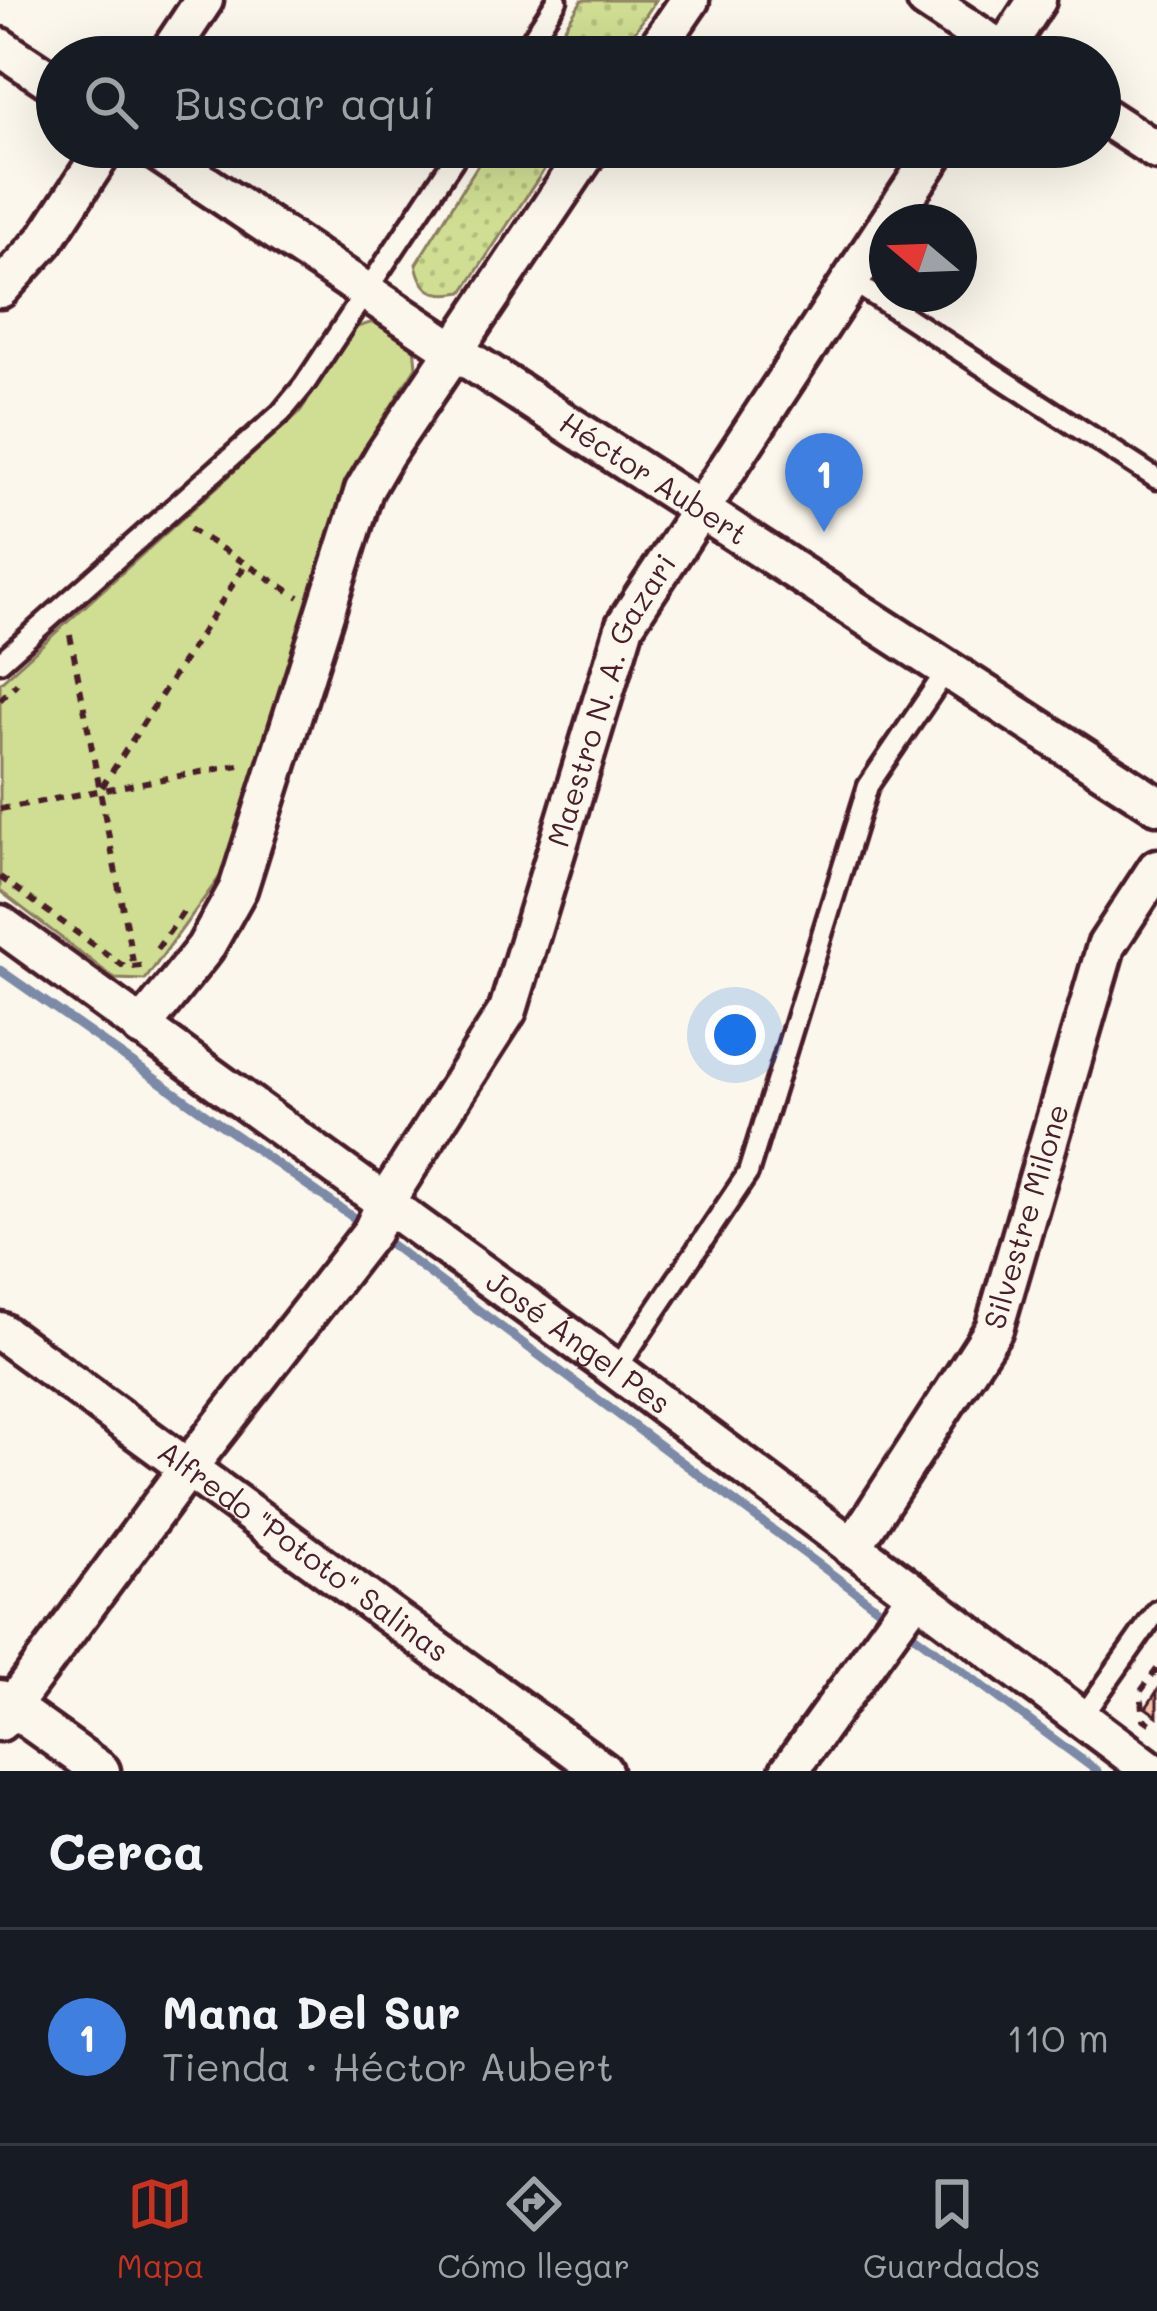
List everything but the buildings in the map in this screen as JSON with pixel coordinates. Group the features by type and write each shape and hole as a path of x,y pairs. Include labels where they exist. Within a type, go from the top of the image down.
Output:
{"street":[{"path":"180,36 204,0"},
{"path":"665,36 689,0"},
{"path":"926,0 978,36"},
{"path":"1016,36 1037,0"},
{"path":"0,47 36,71"},
{"path":"1121,128 1157,151"},
{"path":"0,289 45,240 92,168"},
{"name":"Héctor Aubert","path":"181,168 454,351 1157,806"},
{"path":"141,1028 205,948 238,889 364,490 577,168"},
{"name":"Maestro N. A. Gazari","path":"901,204 925,168"},
{"name":"Maestro N. A. Gazari","path":"4,1709 372,1231 386,1201 508,1010 625,625 869,252"},
{"name":"Silvestre Milone","path":"852,1548 994,1329 1106,946 1157,868"},
{"name":"José Ángel Pes","path":"0,924 616,1370 1152,1771"},
{"name":"Alfredo \"Pototo\" Salinas","path":"0,1331 604,1771"},
{"path":"789,1771 915,1596"},
{"path":"4,1709 101,1771"}],"lane":[{"path":"534,36 557,0"},
{"path":"0,662 281,413 304,386 448,168"},
{"path":"850,280 1157,479"},
{"path":"616,1370 748,1173 868,787 947,670"},
{"path":"1081,1719 1157,1611"}],"path":[{"path":"190,530 305,601"},
{"path":"100,790 245,564"},
{"path":"70,635 134,967"},
{"path":"0,809 255,761"},
{"path":"0,877 126,968 145,967 186,908"},
{"path":"1157,1669 1141,1691 1144,1719 1157,1728"}],"green space":[{"path":"582,0 656,0 632,36 559,36"},
{"path":"476,168 545,168 463,292 431,291 416,264"},
{"path":"380,320 414,345 416,367 367,444 235,856 145,980 115,979 0,891 0,683 301,411 354,328"}],"waterway":[{"path":"0,970 364,1225"},
{"path":"378,1235 888,1616"},
{"path":"902,1626 1097,1771"}],"place":[{"name":"Mana Del Sur","path":"824,532"}]}
